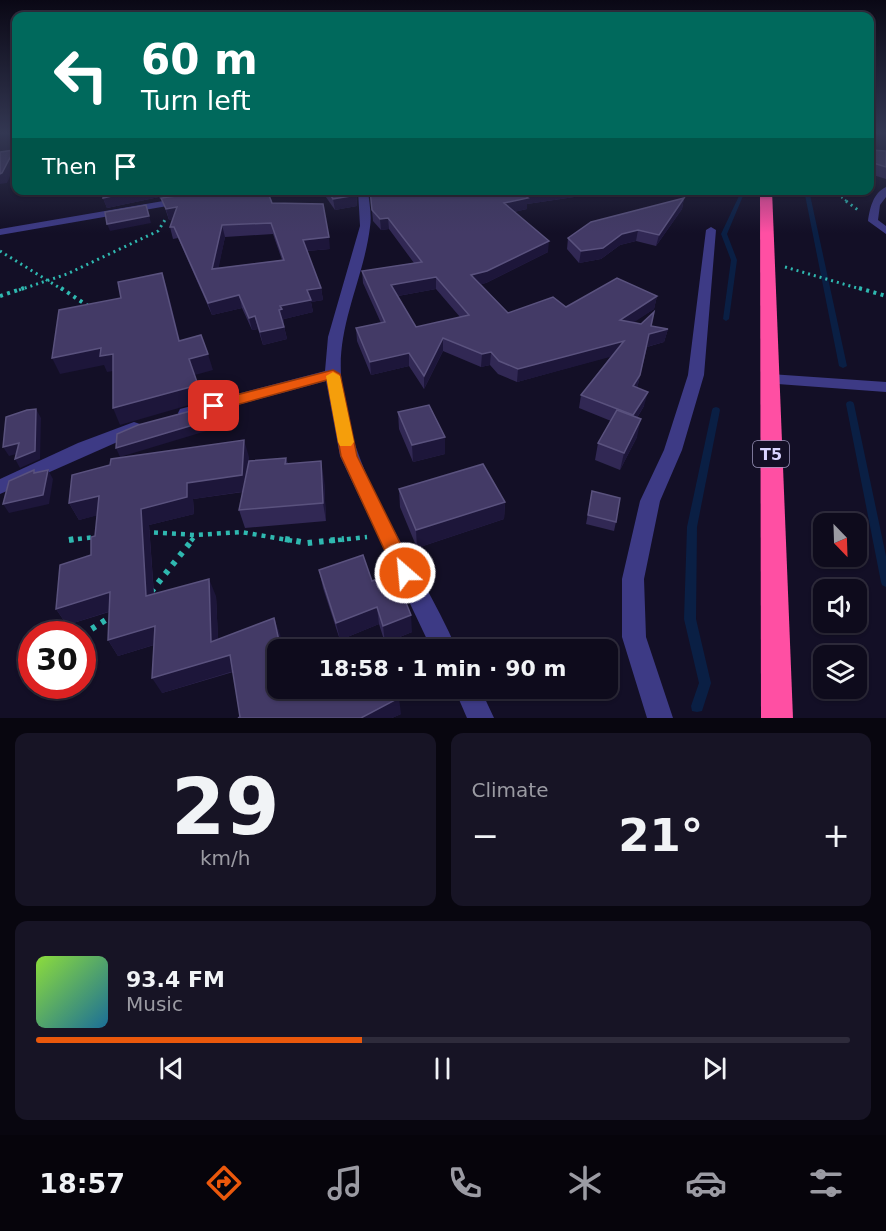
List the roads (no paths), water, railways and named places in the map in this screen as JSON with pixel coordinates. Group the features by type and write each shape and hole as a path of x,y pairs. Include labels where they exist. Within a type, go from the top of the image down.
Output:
{"highway":[{"name":"T5","path":"766,195 777,718"}],"street":[{"path":"883,188 875,205 873,221 886,231"},
{"path":"363,195 365,226 337,328 333,374 349,456 440,639"},
{"path":"0,232 176,202"},
{"path":"660,718 634,637 633,579 650,501 673,450 696,375 711,230"},
{"path":"170,418 333,374"},
{"path":"770,380 886,387"},
{"path":"0,487 84,448 147,424"},
{"path":"472,699 481,718"}],"waterway":[{"path":"726,319 734,260 724,234 741,195"},
{"path":"807,195 843,366"},
{"path":"850,404 886,582"},
{"path":"697,706 705,683 690,619 692,527 716,410"}]}
